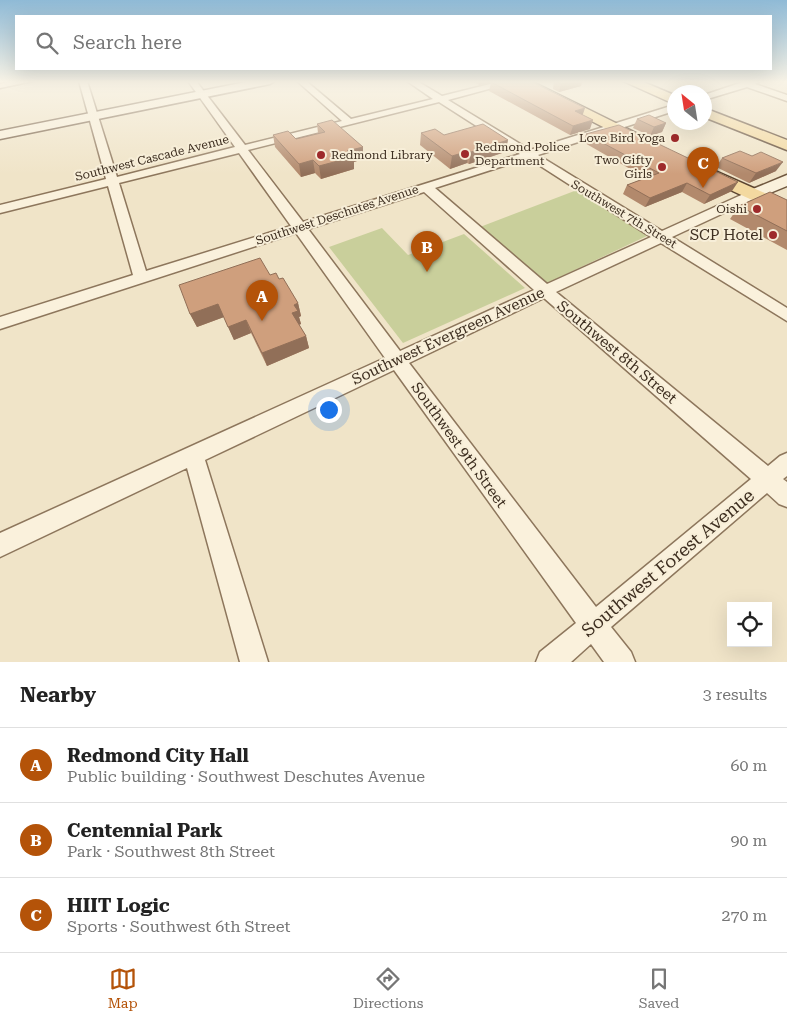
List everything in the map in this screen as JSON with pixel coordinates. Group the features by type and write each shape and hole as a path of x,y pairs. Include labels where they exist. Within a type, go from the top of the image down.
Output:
{"main road":[{"path":"582,112 657,148"},
{"path":"712,115 787,145"},
{"path":"692,165 787,210"}],"street":[{"path":"92,112 140,278"},
{"path":"0,135 108,112"},
{"name":"Southwest 9th Street","path":"215,112 396,360 621,662"},
{"path":"337,112 349,122"},
{"name":"Southwest Cascade Avenue","path":"0,208 391,112"},
{"name":"Southwest 7th Street","path":"459,112 787,315"},
{"name":"Southwest Deschutes Avenue","path":"0,323 661,112"},
{"name":"Southwest Evergreen Avenue","path":"0,545 787,180"},
{"name":"Southwest 8th Street","path":"426,187 545,292 787,496"},
{"path":"193,454 254,662"},
{"name":"Southwest Forest Avenue","path":"550,662 787,463"}],"green space":[{"path":"577,190 649,235 547,283 480,227"},
{"path":"382,228 408,255 464,234 525,288 403,343 329,247"}],"building":[{"path":"547,112 577,112 593,120 573,126"},
{"path":"649,115 666,123 654,127 637,119"},
{"path":"332,120 363,147 347,151 353,157 319,166 313,160 299,164 273,135 288,131 296,139 325,132 317,124"},
{"path":"483,124 508,140 452,156 421,133 435,129 444,135"},
{"path":"619,125 738,182 710,195 687,183 650,198 627,185 659,173 586,134"},
{"path":"740,151 752,156 761,152 783,162 756,173 722,158"},
{"path":"770,192 787,200 787,231 739,206"},
{"path":"260,258 270,275 276,273 279,279 283,278 298,303 294,305 298,311 292,313 306,336 262,353 246,320 228,327 218,304 190,314 179,285"}],"place":[{"name":"Love Bird Yoga","path":"675,138"},
{"name":"Redmond Police Department","path":"465,154"},
{"name":"Redmond Library","path":"321,155"},
{"name":"Two Gifty Girls","path":"662,167"},
{"name":"HIIT Logic","path":"703,188"},
{"name":"Oishi","path":"757,209"},
{"name":"SCP Hotel","path":"773,235"},
{"name":"Centennial Park","path":"427,272"},
{"name":"Redmond City Hall","path":"262,321"}]}
